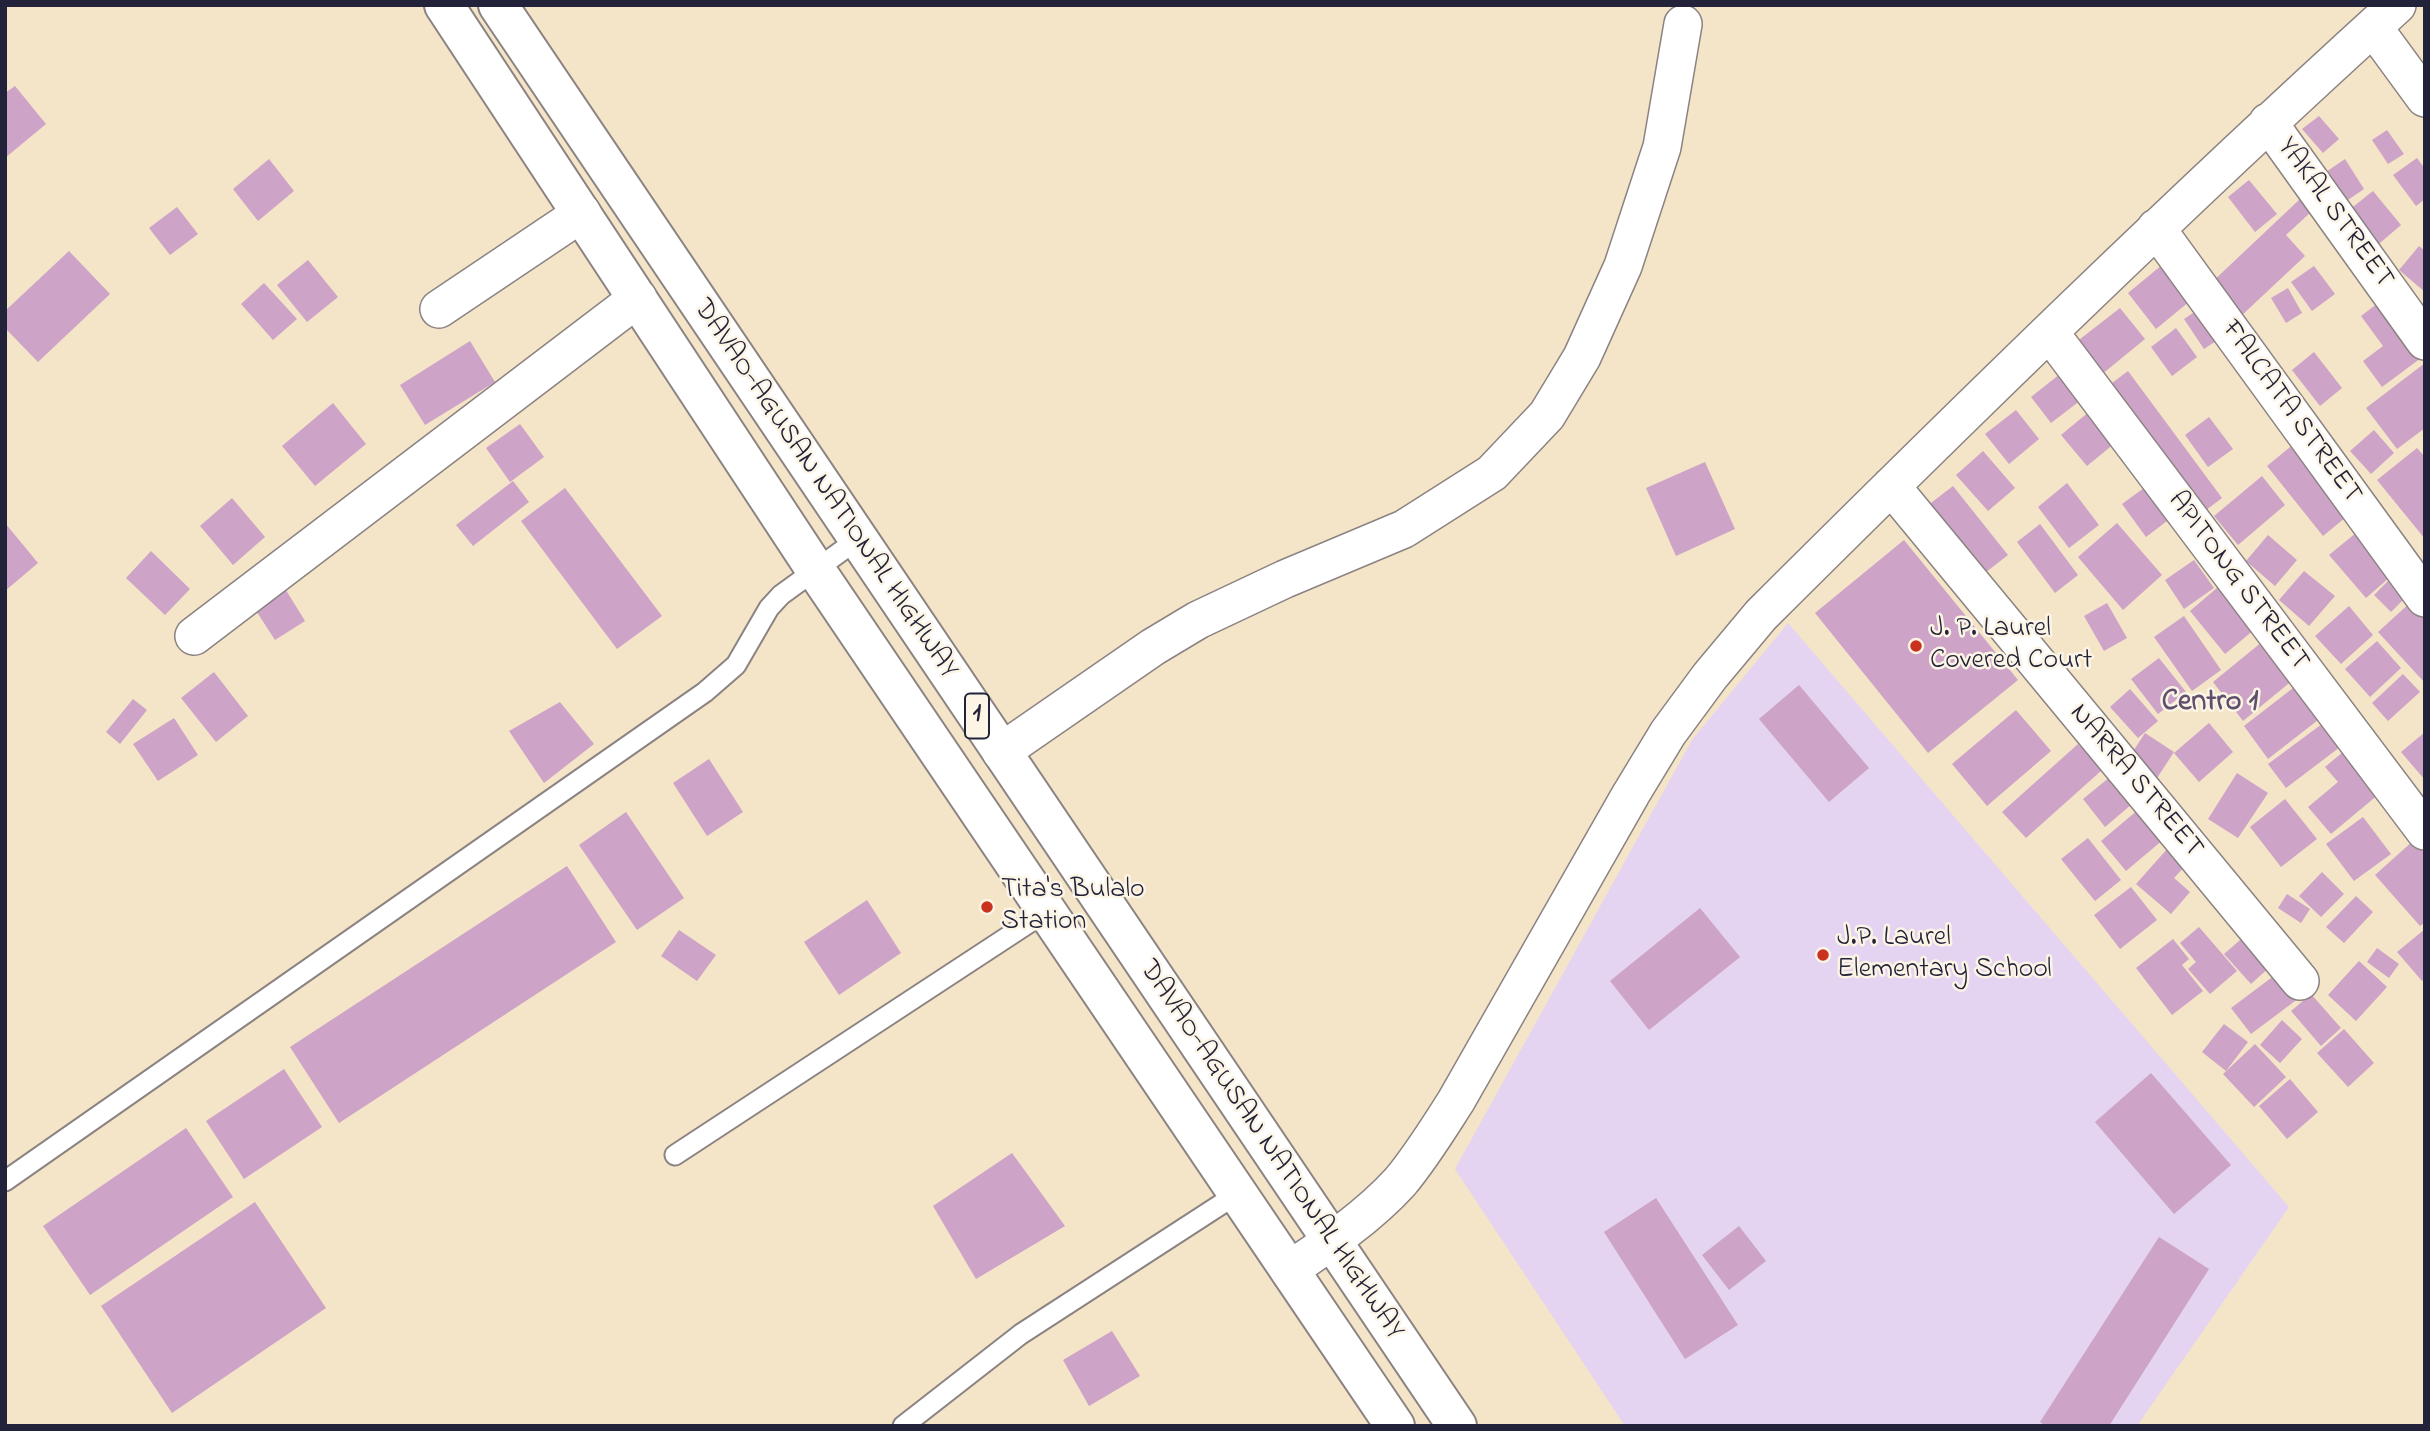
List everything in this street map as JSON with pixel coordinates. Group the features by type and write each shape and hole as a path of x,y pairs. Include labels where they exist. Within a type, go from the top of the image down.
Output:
{"highway":[{"name":"DAVAO-AGUSAN NATIONAL HIGHWAY","path":"444,5 815,569 1395,1426"},
{"name":"DAVAO-AGUSAN NATIONAL HIGHWAY","path":"498,5 1457,1426"}],"street":[{"path":"1289,1270 1370,1211 1390,1192 1428,1145 1668,733 1710,676 1761,615 2156,228 2385,16 2425,98"},
{"path":"1001,752 1153,647 1198,620 1285,579 1404,529 1492,473 1547,415 1582,357 1623,266 1662,147 1683,24"},
{"name":"YAKAL STREET","path":"2268,122 2425,341"},
{"path":"439,309 582,213"},
{"name":"FALCATA STREET","path":"2156,228 2425,598"},
{"path":"194,636 638,298"},
{"name":"APITONG STREET","path":"2050,333 2425,831"},
{"name":"NARRA STREET","path":"1891,486 2300,981"}],"lane":[{"path":"5,1181 705,692 736,665 769,608 781,594 858,539"},
{"path":"676,1155 1047,911"},
{"path":"904,1426 1021,1334 1237,1194"}],"shaded area":[{"name":"J.P. Laurel Elementary School","path":"1788,623 2289,1207 2137,1426 1625,1426 1455,1169 1692,740"}],"building":[{"path":"15,86 46,124 5,158 5,93"},
{"path":"2319,116 2339,139 2323,153 2302,129"},
{"path":"2387,130 2404,154 2388,164 2372,140"},
{"path":"2417,158 2425,169 2425,199 2416,206 2393,175"},
{"path":"269,159 294,191 258,221 233,189"},
{"path":"2345,159 2364,189 2342,204 2323,174"},
{"path":"2249,180 2277,214 2255,232 2228,197"},
{"path":"2373,191 2401,225 2373,249 2344,214"},
{"path":"2300,199 2312,211 2286,235 2305,256 2240,317 2210,284"},
{"path":"177,207 198,234 170,255 149,228"},
{"path":"2419,246 2425,251 2425,292 2399,270"},
{"path":"69,251 110,294 38,362 5,328 5,311"},
{"path":"308,260 338,297 307,322 277,285"},
{"path":"2162,265 2190,301 2156,329 2128,293"},
{"path":"2314,266 2335,294 2312,311 2291,282"},
{"path":"264,283 297,319 273,340 241,304"},
{"path":"2288,288 2302,313 2286,323 2271,298"},
{"path":"2386,297 2425,355 2382,387 2363,361 2383,346 2361,316"},
{"path":"2202,307 2222,337 2204,349 2184,319"},
{"path":"2120,308 2145,339 2101,375 2075,343"},
{"path":"2176,328 2197,357 2172,376 2151,347"},
{"path":"470,341 495,382 425,425 400,385"},
{"path":"2314,352 2342,388 2320,406 2292,370"},
{"path":"2425,363 2425,428 2397,449 2366,408"},
{"path":"2128,371 2222,498 2202,513 2108,386"},
{"path":"2060,374 2081,400 2051,423 2031,397"},
{"path":"333,403 366,444 315,486 282,446"},
{"path":"2016,410 2039,439 2009,464 1985,434"},
{"path":"2090,411 2115,443 2087,466 2061,435"},
{"path":"2209,417 2233,449 2208,467 2185,435"},
{"path":"520,424 544,457 510,482 486,448"},
{"path":"2374,430 2394,453 2371,474 2350,451"},
{"path":"2295,443 2351,513 2323,536 2267,466"},
{"path":"2417,448 2425,457 2425,539 2377,480"},
{"path":"1983,451 2015,488 1988,511 1956,475"},
{"path":"1705,462 1735,529 1676,556 1646,488"},
{"path":"2262,476 2285,505 2238,545 2214,516"},
{"path":"513,481 529,502 473,546 456,525"},
{"path":"2067,483 2099,525 2069,548 2038,507"},
{"path":"1953,486 2008,555 1981,576 1927,506"},
{"path":"565,488 662,616 617,649 521,521"},
{"path":"2144,488 2167,521 2146,537 2122,504"},
{"path":"232,498 265,537 233,565 200,526"},
{"path":"5,523 38,563 5,591"},
{"path":"2117,523 2162,575 2123,610 2078,557"},
{"path":"2040,524 2078,575 2055,593 2017,542"},
{"path":"2362,528 2398,570 2366,598 2329,555"},
{"path":"2268,535 2297,560 2275,586 2246,561"},
{"name":"J. P. Laurel Covered Court","path":"1904,540 2018,680 1928,753 1815,613"},
{"path":"151,551 190,589 165,615 126,578"},
{"path":"2194,560 2214,588 2184,609 2165,580"},
{"path":"2304,571 2335,596 2309,626 2279,600"},
{"path":"2394,575 2411,592 2391,612 2374,595"},
{"path":"2225,581 2261,624 2225,654 2190,611"},
{"path":"284,587 305,621 275,640 253,606"},
{"path":"2412,601 2425,615 2425,683 2378,632"},
{"path":"2107,603 2127,638 2104,651 2084,616"},
{"path":"2349,606 2373,635 2341,664 2315,636"},
{"path":"2184,616 2221,670 2192,691 2154,637"},
{"path":"2268,637 2299,675 2243,721 2213,682"},
{"path":"2377,641 2401,668 2370,697 2345,669"},
{"path":"2159,658 2186,692 2158,714 2131,679"},
{"path":"214,672 248,716 216,742 181,698"},
{"path":"2403,674 2420,692 2388,721 2372,703"},
{"path":"2302,681 2327,713 2268,759 2244,726"},
{"path":"1799,685 1869,768 1829,802 1759,719"},
{"path":"2130,689 2158,721 2138,738 2110,707"},
{"path":"133,699 147,710 120,744 106,732"},
{"path":"560,702 594,744 544,783 509,731"},
{"path":"2016,710 2051,751 1987,806 1952,764"},
{"path":"174,718 198,755 158,781 133,744"},
{"path":"2326,721 2344,744 2286,788 2268,764"},
{"path":"2209,723 2233,752 2199,782 2174,753"},
{"path":"2425,732 2425,780 2401,752"},
{"path":"2145,733 2174,752 2157,778 2128,759"},
{"path":"2078,744 2102,770 2026,838 2002,812"},
{"path":"2349,747 2385,789 2331,834 2308,807 2338,782 2325,767"},
{"path":"709,759 743,812 707,836 673,783"},
{"path":"2237,773 2268,793 2238,838 2208,819"},
{"path":"2110,777 2132,804 2105,827 2083,799"},
{"path":"2285,799 2317,839 2281,867 2250,827"},
{"path":"2139,809 2164,839 2126,871 2101,841"},
{"path":"626,812 684,898 637,930 579,845"},
{"path":"2363,817 2391,854 2354,881 2326,844"},
{"path":"2088,838 2121,880 2095,901 2061,859"},
{"path":"2413,841 2425,854 2425,922 2420,926 2375,875"},
{"path":"2168,848 2187,864 2174,878 2190,892 2171,914 2136,884"},
{"path":"567,866 616,942 339,1123 290,1047"},
{"path":"2322,872 2344,894 2321,917 2299,896"},
{"path":"2131,887 2157,920 2120,949 2094,915"},
{"path":"2287,894 2310,909 2301,923 2278,908"},
{"path":"2356,896 2373,912 2344,943 2326,927"},
{"path":"867,900 901,953 839,995 804,942"},
{"path":"1700,908 1740,957 1649,1030 1610,981"},
{"path":"2199,927 2237,971 2210,994 2188,969 2196,962 2180,943"},
{"path":"2425,929 2425,978 2422,981 2397,952"},
{"path":"679,930 716,955 697,981 661,956"},
{"path":"2247,934 2273,964 2251,984 2224,954"},
{"path":"2173,939 2189,959 2182,965 2203,991 2172,1015 2136,968"},
{"path":"2377,948 2399,964 2389,978 2367,962"},
{"path":"2359,961 2387,987 2356,1021 2328,995"},
{"path":"2283,969 2303,995 2251,1034 2231,1008"},
{"path":"2311,994 2341,1028 2321,1046 2291,1011"},
{"path":"2282,1020 2302,1039 2280,1063 2260,1045"},
{"path":"2224,1024 2248,1042 2226,1071 2202,1052"},
{"path":"2344,1029 2374,1063 2348,1087 2317,1053"},
{"path":"2255,1044 2286,1077 2254,1107 2223,1074"},
{"path":"284,1069 322,1127 244,1179 206,1121"},
{"path":"2151,1073 2231,1165 2174,1214 2095,1122"},
{"path":"2290,1079 2318,1112 2287,1139 2259,1106"},
{"path":"186,1128 233,1197 90,1295 43,1226"},
{"path":"1012,1153 1065,1226 976,1279 933,1206"},
{"path":"1656,1198 1738,1325 1685,1359 1604,1232"},
{"path":"255,1202 326,1308 172,1413 101,1306"},
{"path":"1739,1226 1766,1261 1729,1290 1702,1255"},
{"path":"2159,1237 2209,1269 2109,1426 2046,1426 2040,1422"},
{"path":"1112,1331 1140,1376 1089,1406 1063,1360"}],"place":[{"name":"J. P. Laurel Covered Court","path":"1916,646"},
{"name":"Tita's Bulalo Station","path":"987,907"},
{"name":"J.P. Laurel Elementary School","path":"1823,955"}],"district":[{"name":"Centro 1","path":"2210,704"}]}
